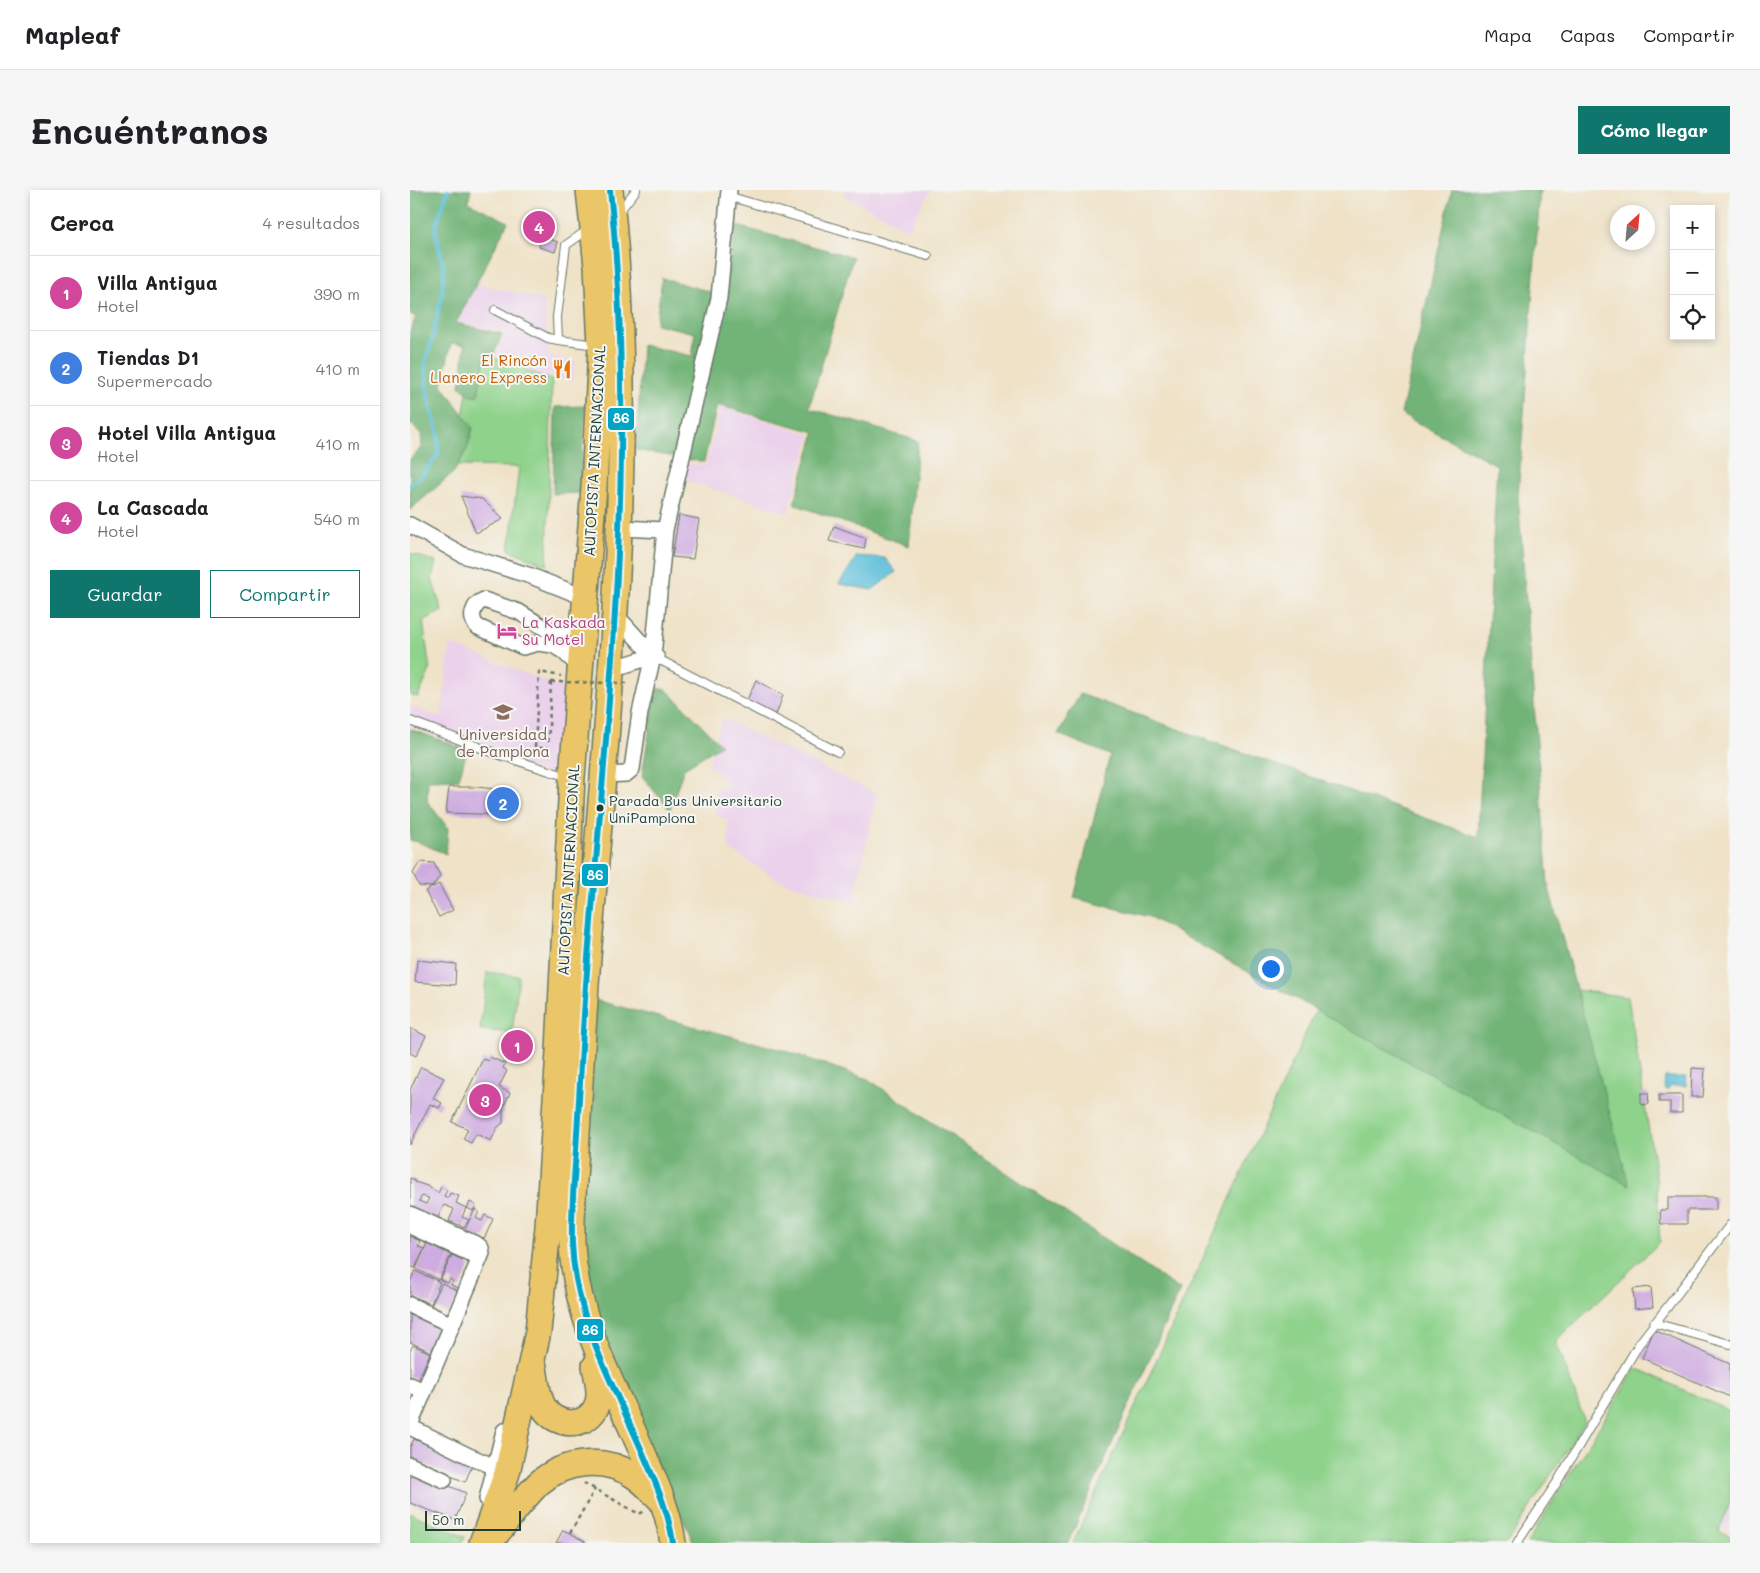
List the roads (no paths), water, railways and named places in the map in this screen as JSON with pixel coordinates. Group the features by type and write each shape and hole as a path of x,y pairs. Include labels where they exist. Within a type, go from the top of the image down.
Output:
{"highway":[{"name":"AUTOPISTA INTERNACIONAL","path":"589,190 604,222 621,331 620,528 615,614 619,676 603,775 585,996 572,1230 575,1271 591,1336 664,1503 673,1543"},
{"name":"AUTOPISTA INTERNACIONAL","path":"486,1540 506,1473 538,1332 552,1168 572,778 574,675 584,626 602,346 604,222 610,190"},
{"path":"533,1354 538,1390 545,1408 550,1414 561,1421 574,1423 582,1421 593,1412 598,1404 599,1396 591,1336"},
{"path":"486,1540 535,1487 548,1476 562,1469 583,1464 596,1463 625,1471 640,1479 664,1503"}],"street":[{"path":"603,775 626,774 632,769 640,714 657,659 665,530 718,298 729,193"},
{"path":"410,525 462,554 531,576 586,598"},
{"path":"620,528 665,530"},
{"path":"574,675 563,651 553,645 538,644 523,647 478,627 473,622 472,616 477,604 484,600 518,612 554,632 584,626"},
{"path":"615,614 657,659"},
{"path":"538,644 541,626"},
{"path":"619,676 657,659"},
{"path":"410,1214 478,1245 482,1250 424,1391 414,1428 430,1438 496,1463"},
{"path":"410,1226 480,1258"},
{"path":"410,1305 452,1324"},
{"path":"486,1540 485,1507 496,1463 515,1388 533,1354"},
{"path":"410,1385 424,1391"},
{"path":"410,1465 444,1480"}],"lane":[{"path":"558,340 557,317 566,245 604,222 636,190"},
{"path":"729,193 928,256"},
{"path":"495,310 548,338 602,346"},
{"path":"657,659 838,752"},
{"path":"410,721 497,754 572,778"},
{"path":"1518,1543 1556,1484 1639,1344 1730,1225"},
{"path":"1654,1323 1730,1344"}],"water":[{"path":"857,556 885,558 896,572 872,590 839,584"},
{"path":"1665,1077 1686,1077 1686,1086 1671,1086 1666,1090 1664,1088"}],"waterway":[{"path":"410,485 423,474 438,455 438,431 426,385 425,362 432,340 442,293 444,269 435,229 448,190"}],"place":[{"name":"La Cascada","path":"539,227"},
{"name":"El Rincón Llanero Express","path":"562,369"},
{"name":"La Kaskada Su Motel","path":"507,631"},
{"name":"Universidad de Pamplona","path":"503,712"},
{"name":"Tiendas D1","path":"503,803"},
{"name":"Parada Bus Universitario UniPamplona","path":"600,808"},
{"name":"Villa Antigua","path":"517,1046"},
{"name":"Hotel Villa Antigua","path":"485,1100"}]}
